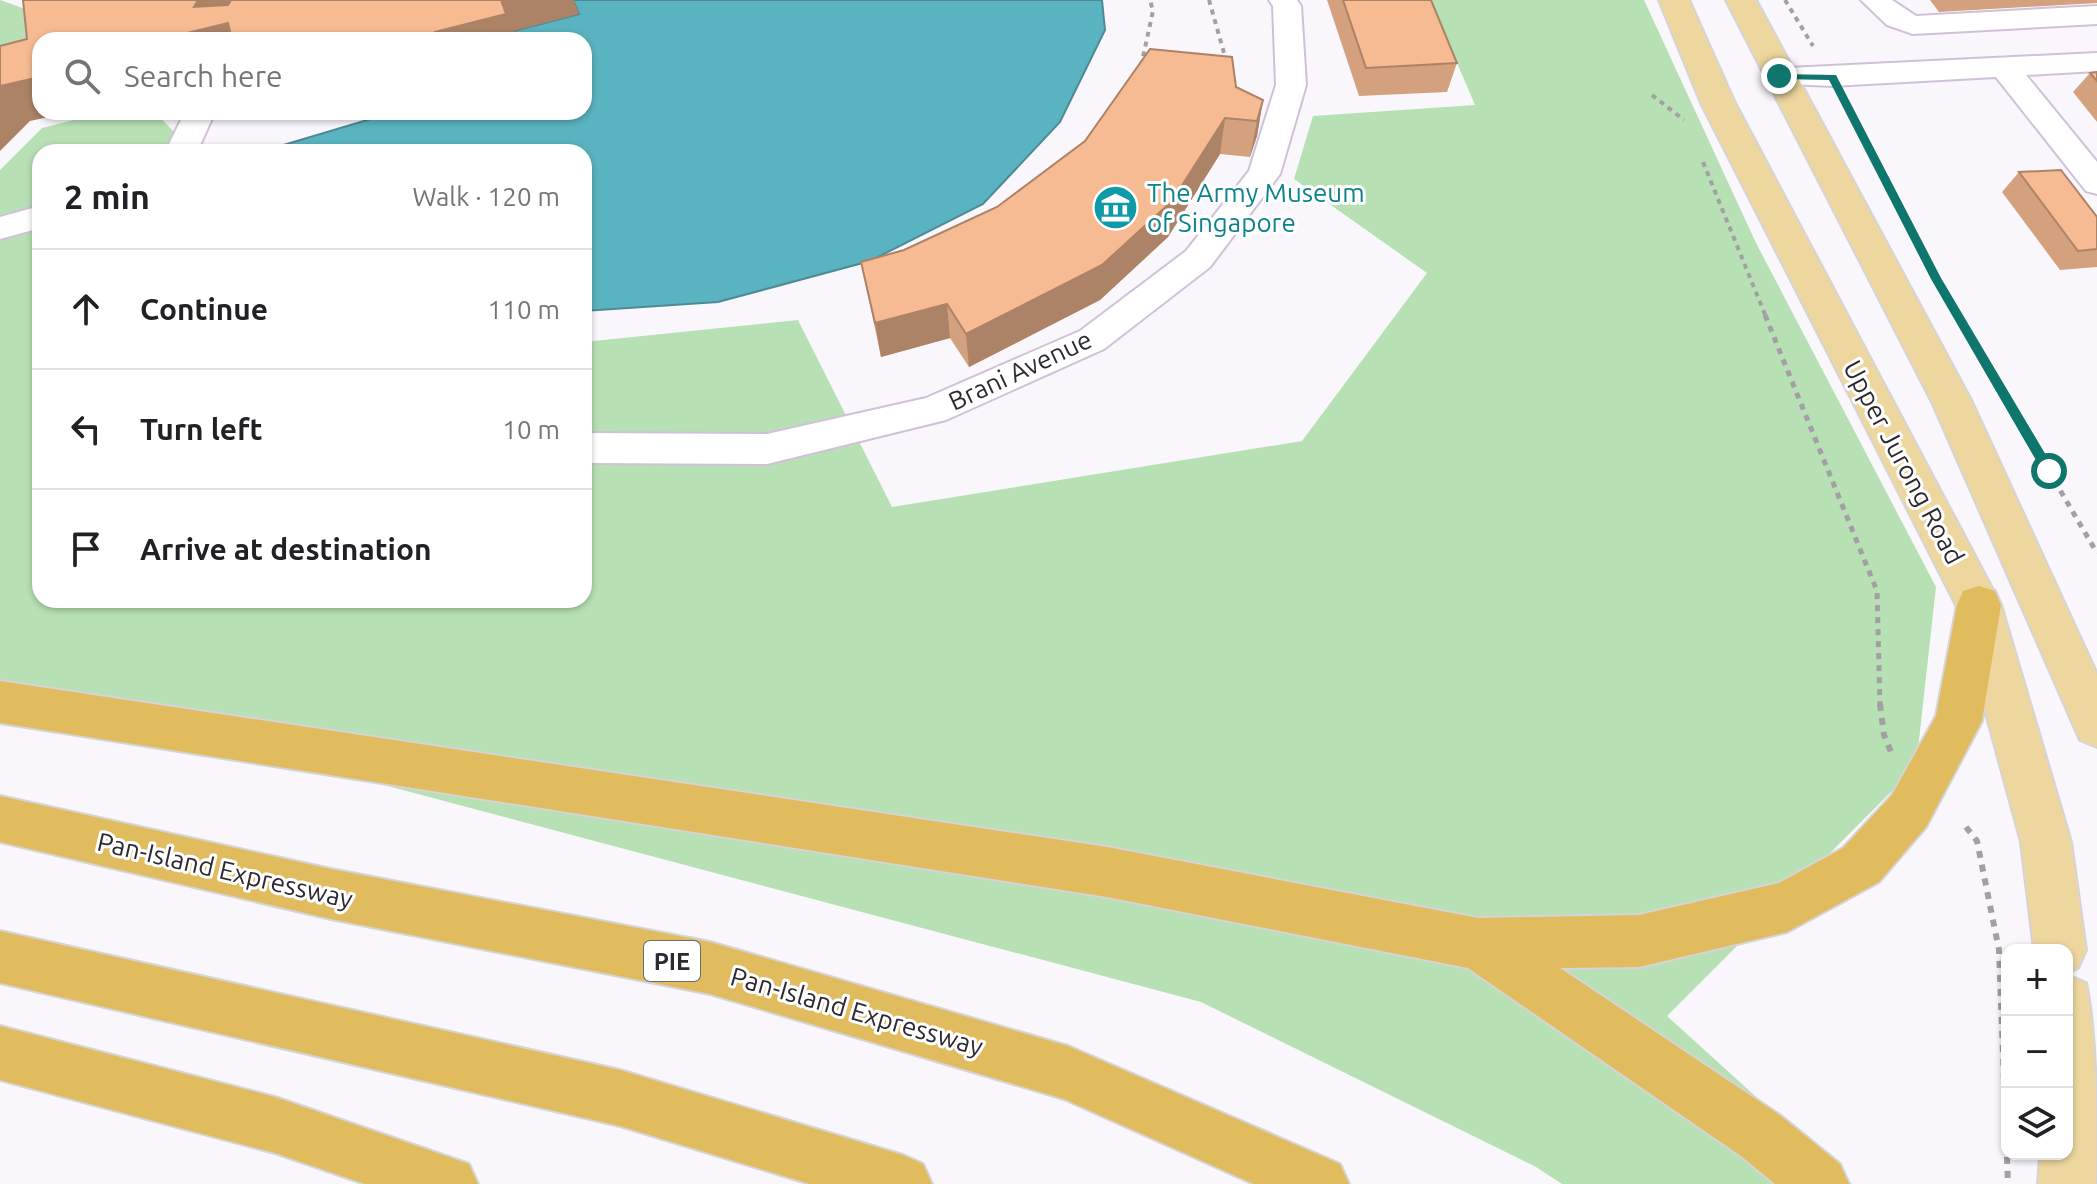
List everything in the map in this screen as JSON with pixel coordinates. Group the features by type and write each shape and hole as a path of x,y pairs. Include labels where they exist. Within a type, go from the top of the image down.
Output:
{"highway":[{"path":"0,702 1107,872 1478,944 1639,941 1787,907 1861,865 1909,811 1959,721 1979,605"},
{"name":"Pan-Island Expressway","path":"0,819 331,894 710,968 1068,1073 1320,1184"},
{"path":"1478,944 1761,1136 1820,1184"},
{"path":"0,957 620,1098 903,1184"},
{"path":"0,1053 275,1125 449,1184"}],"main road":[{"name":"Upper Jurong Road","path":"1674,0 1718,103 1979,605 2046,842 2059,944"},
{"path":"1741,0 1952,402 2097,725"},
{"path":"2067,1184 2072,1045 2069,1016"}],"lane":[{"name":"Brani Avenue","path":"592,449 767,449 933,410 1092,340 1198,259 1264,174 1291,85 1287,6 1283,0"},
{"path":"1875,0 1897,19 1913,25 2097,15"},
{"path":"1779,76 1832,77 2097,62"},
{"path":"2004,67 2097,183"},
{"path":"185,144 196,120"},
{"path":"0,228 32,219"}],"path":[{"path":"1139,75 1153,11 1150,0"},
{"path":"1209,0 1227,58 1224,72"},
{"path":"1785,0 1832,77 1936,279 2097,553"},
{"path":"1652,95 1688,123"},
{"path":"1699,151 1877,591 1878,692 1884,735 1897,763"},
{"path":"1966,827 1977,841 1999,950 2008,1184"}],"green space":[{"path":"0,0 39,14 20,64 0,76"},
{"path":"1430,0 1644,0 1756,243 1936,587 1916,767 1667,1016 1852,1184 1562,1184 1536,1167 1201,1002 83,705 0,690 0,170 42,128 74,120 163,120 185,144 32,144 32,608 592,608 592,341 798,320 892,507 1302,441 1427,273 1294,179 1313,116 1475,105"}],"water":[{"path":"573,0 1102,0 1105,30 1060,122 983,204 870,261 718,302 592,310 592,144 287,144 367,120 592,120 592,32 514,31 579,14"}],"building":[{"path":"23,0 198,0 194,7 228,5 231,0 501,0 506,14 435,32 230,32 228,23 191,32 32,32 32,79 0,86 0,46 27,39"},
{"path":"1343,0 1431,0 1457,63 1366,68"},
{"name":"The Army Museum of Singapore","path":"1150,49 1232,57 1236,87 1263,100 1257,121 1225,118 1172,201 1102,265 966,334 947,304 875,323 861,262 904,250 997,207 1085,141"},
{"path":"2061,170 2097,217 2097,249 2078,251 2019,172"}],"place":[{"name":"The Army Museum of Singapore","path":"1116,207"}],"route":[{"path":"1779,76 1832,77 1936,279 2049,471"}]}
